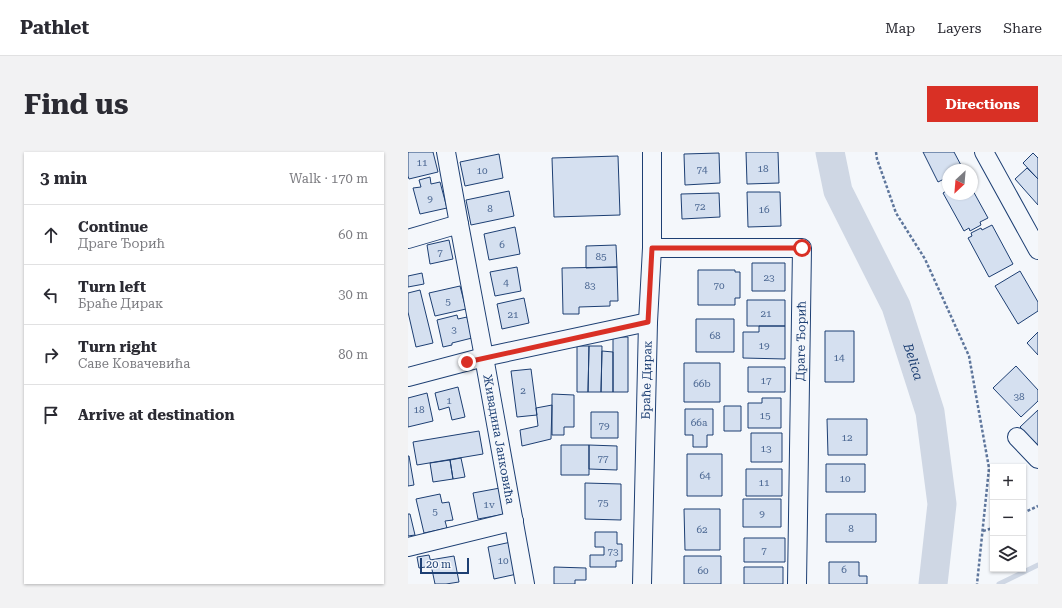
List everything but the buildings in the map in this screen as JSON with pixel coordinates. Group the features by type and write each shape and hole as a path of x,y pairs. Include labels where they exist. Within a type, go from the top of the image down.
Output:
{"street":[{"name":"Живадина Јанковића","path":"446,152 525,584"},
{"name":"Браће Дирак","path":"642,584 648,322 652,248 652,152"},
{"path":"987,153 1038,250"},
{"path":"408,239 458,224"},
{"name":"Драге Ђорић","path":"652,248 802,248 797,584"},
{"path":"408,378 484,357 648,322"},
{"path":"1018,437 1038,459"},
{"path":"408,547 514,521"}],"path":[{"path":"876,152 877,159 896,213 925,259 969,356 989,468 977,584"},
{"path":"1026,512 1038,506"},
{"path":"983,531 990,529"}],"waterway":[{"name":"Belica","path":"830,152 838,191 896,306 930,412 942,504 933,584"},
{"path":"999,584 1038,565"}],"route":[{"path":"467,362 484,357 648,322 652,248 802,248"}]}
